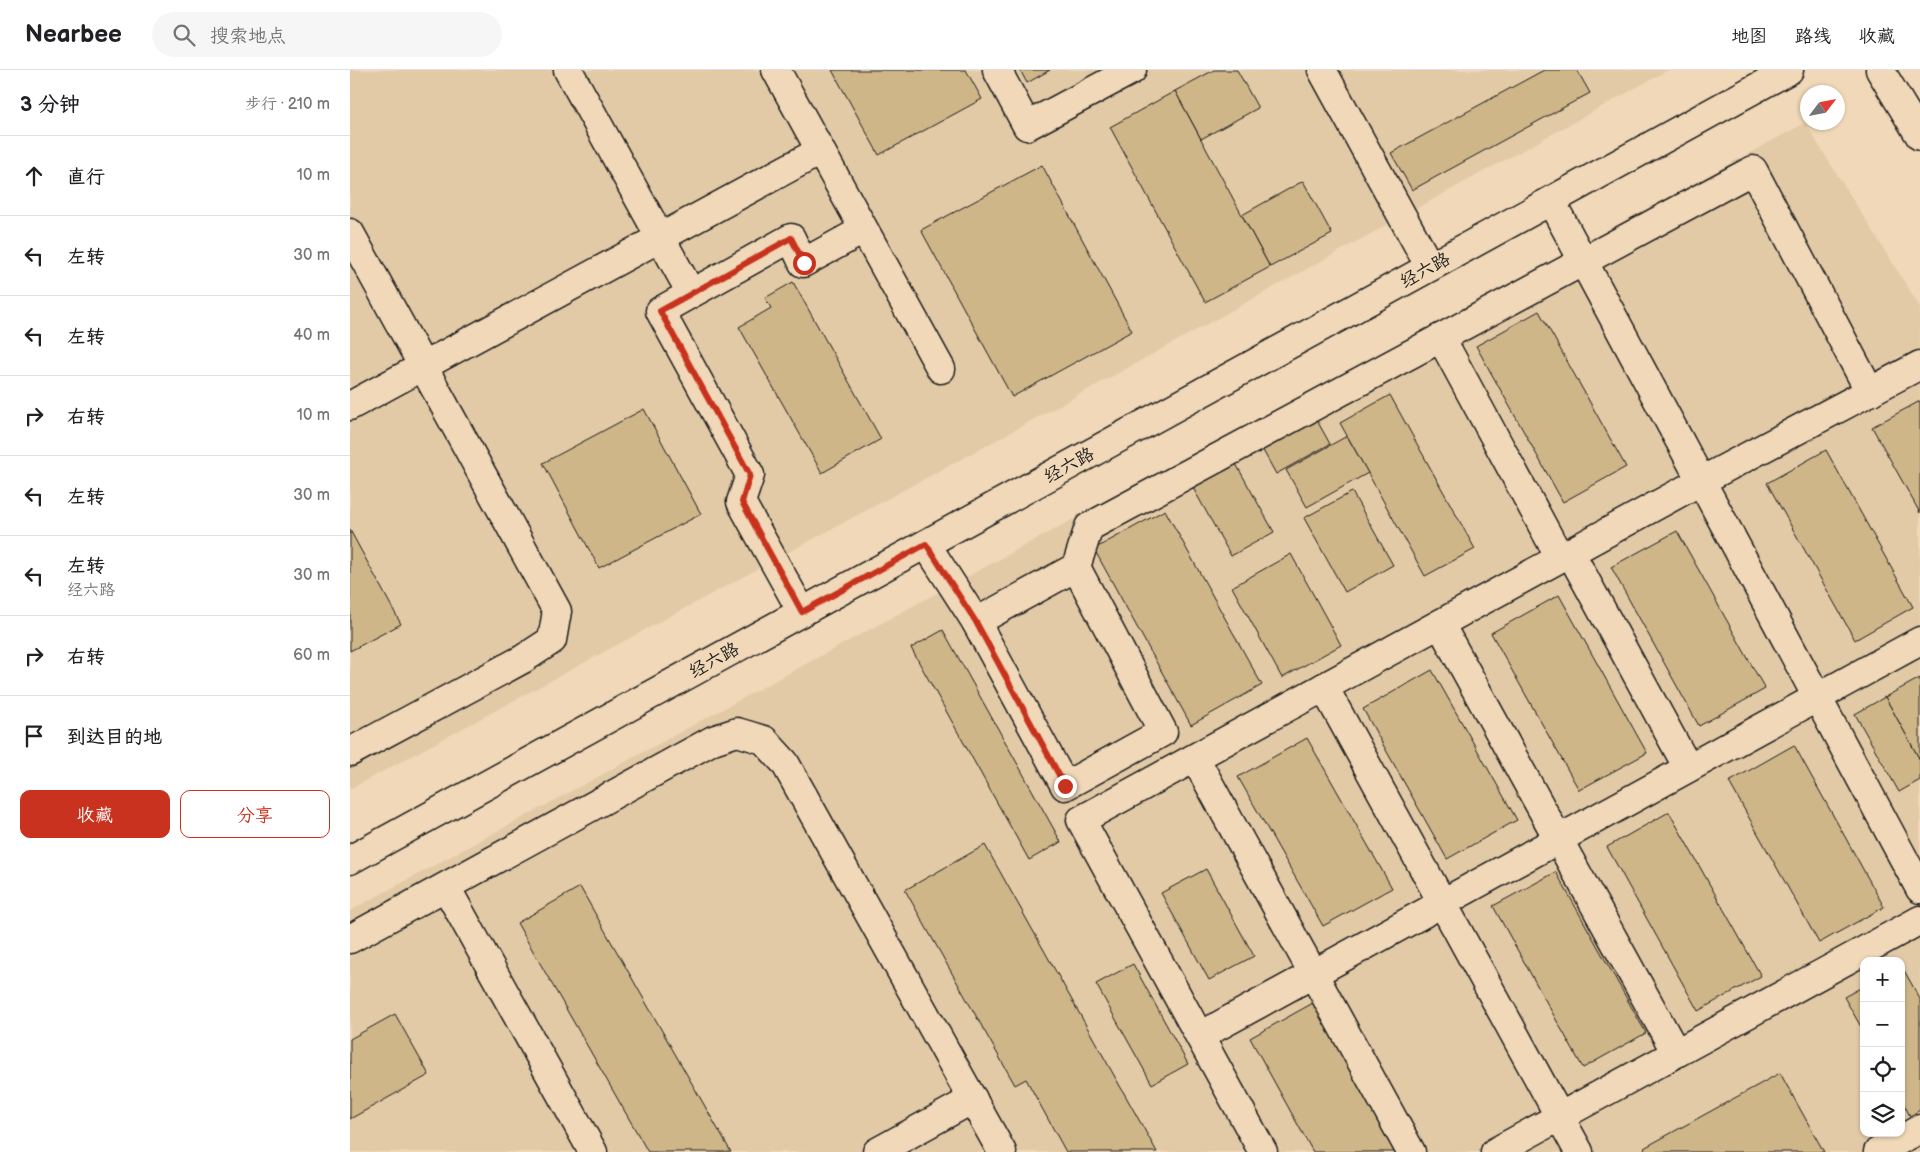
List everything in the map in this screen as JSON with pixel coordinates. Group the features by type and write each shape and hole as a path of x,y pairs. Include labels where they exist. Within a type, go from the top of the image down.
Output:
{"street":[{"path":"568,70 691,293"},
{"path":"776,70 941,369"},
{"path":"997,70 1028,126 1132,70"},
{"path":"1322,70 1430,267"},
{"name":"经六路","path":"350,860 1789,70"},
{"path":"1880,70 1920,136"},
{"path":"350,406 820,151"},
{"path":"976,622 1076,567 1090,527 1753,170 1870,392"},
{"path":"1551,201 1920,889"},
{"path":"802,612 742,502 750,475 660,311 791,238 804,263 863,230"},
{"path":"350,233 557,611 552,640 523,659 350,752"},
{"path":"1440,338 1688,768"},
{"path":"1262,1152 1081,820 1565,555 1920,365"},
{"path":"926,544 976,622 1065,786 1163,732 1076,567"},
{"path":"1440,624 1676,1053"},
{"path":"1200,1036 1920,640"},
{"path":"1324,687 1579,1152"},
{"path":"350,939 713,740 737,732 764,740 784,762 1002,1152"},
{"path":"1195,758 1411,1152"},
{"path":"446,887 593,1152"},
{"path":"1496,1152 1920,920"},
{"path":"877,1152 972,1099"},
{"path":"1878,1152 1920,1129"}],"shaded area":[{"path":"350,70 1668,70 1002,437 350,789"},
{"path":"1800,126 1800,130 1809,130 1920,307 1920,1152 350,1152 350,911"}],"building":[{"path":"832,70 966,70 982,99 879,155"},
{"path":"1020,70 1050,70 1027,83"},
{"path":"1214,70 1237,70 1258,108 1201,139 1175,91"},
{"path":"1544,70 1577,70 1590,93 1412,190 1391,153"},
{"path":"1175,91 1270,267 1205,302 1110,127"},
{"path":"1042,165 1132,331 1012,397 921,230"},
{"path":"1303,181 1332,234 1270,267 1242,215"},
{"path":"793,282 881,439 822,473 739,327 771,308 765,298"},
{"path":"1539,311 1626,467 1563,502 1476,346"},
{"path":"1390,395 1475,549 1425,576 1340,423"},
{"path":"1920,401 1920,513 1872,427"},
{"path":"644,409 701,514 599,568 543,463"},
{"path":"1314,415 1330,444 1276,474 1260,445"},
{"path":"1347,436 1368,473 1307,507 1286,470"},
{"path":"1826,450 1913,607 1855,640 1767,483"},
{"path":"1231,455 1274,532 1231,556 1188,479"},
{"path":"1352,492 1393,565 1345,592 1304,518"},
{"path":"1165,510 1262,685 1191,725 1094,549"},
{"path":"350,530 401,624 350,651"},
{"path":"1677,531 1765,689 1699,726 1611,567"},
{"path":"1291,554 1341,645 1282,678 1232,587"},
{"path":"1559,595 1647,753 1579,790 1491,633"},
{"path":"943,630 1061,842 1029,860 911,648"},
{"path":"1432,670 1517,820 1447,859 1363,709"},
{"path":"1920,678 1920,760 1885,697"},
{"path":"1885,697 1920,760 1920,780 1899,792 1855,714"},
{"path":"1307,738 1392,888 1323,926 1238,777"},
{"path":"1794,745 1884,907 1819,943 1729,782"},
{"path":"1669,812 1761,976 1698,1011 1607,847"},
{"path":"985,845 1157,1152 1066,1152 1026,1079 1015,1085 905,890"},
{"path":"1206,869 1254,956 1209,980 1161,893"},
{"path":"1556,872 1646,1033 1583,1068 1493,906"},
{"path":"580,887 731,1152 648,1152 517,923"},
{"path":"1133,964 1188,1064 1152,1084 1096,984"},
{"path":"1905,972 1920,999 1920,1110 1910,1116 1905,1107"},
{"path":"1860,988 1860,1025 1844,997"},
{"path":"1313,1003 1395,1152 1313,1152 1250,1038"},
{"path":"395,1014 429,1075 350,1119 350,1039"},
{"path":"1780,1073 1824,1152 1646,1152 1644,1148"}],"route":[{"path":"804,263 791,238 660,311 750,475 742,502 802,612 926,544 976,622 1065,786"}]}
